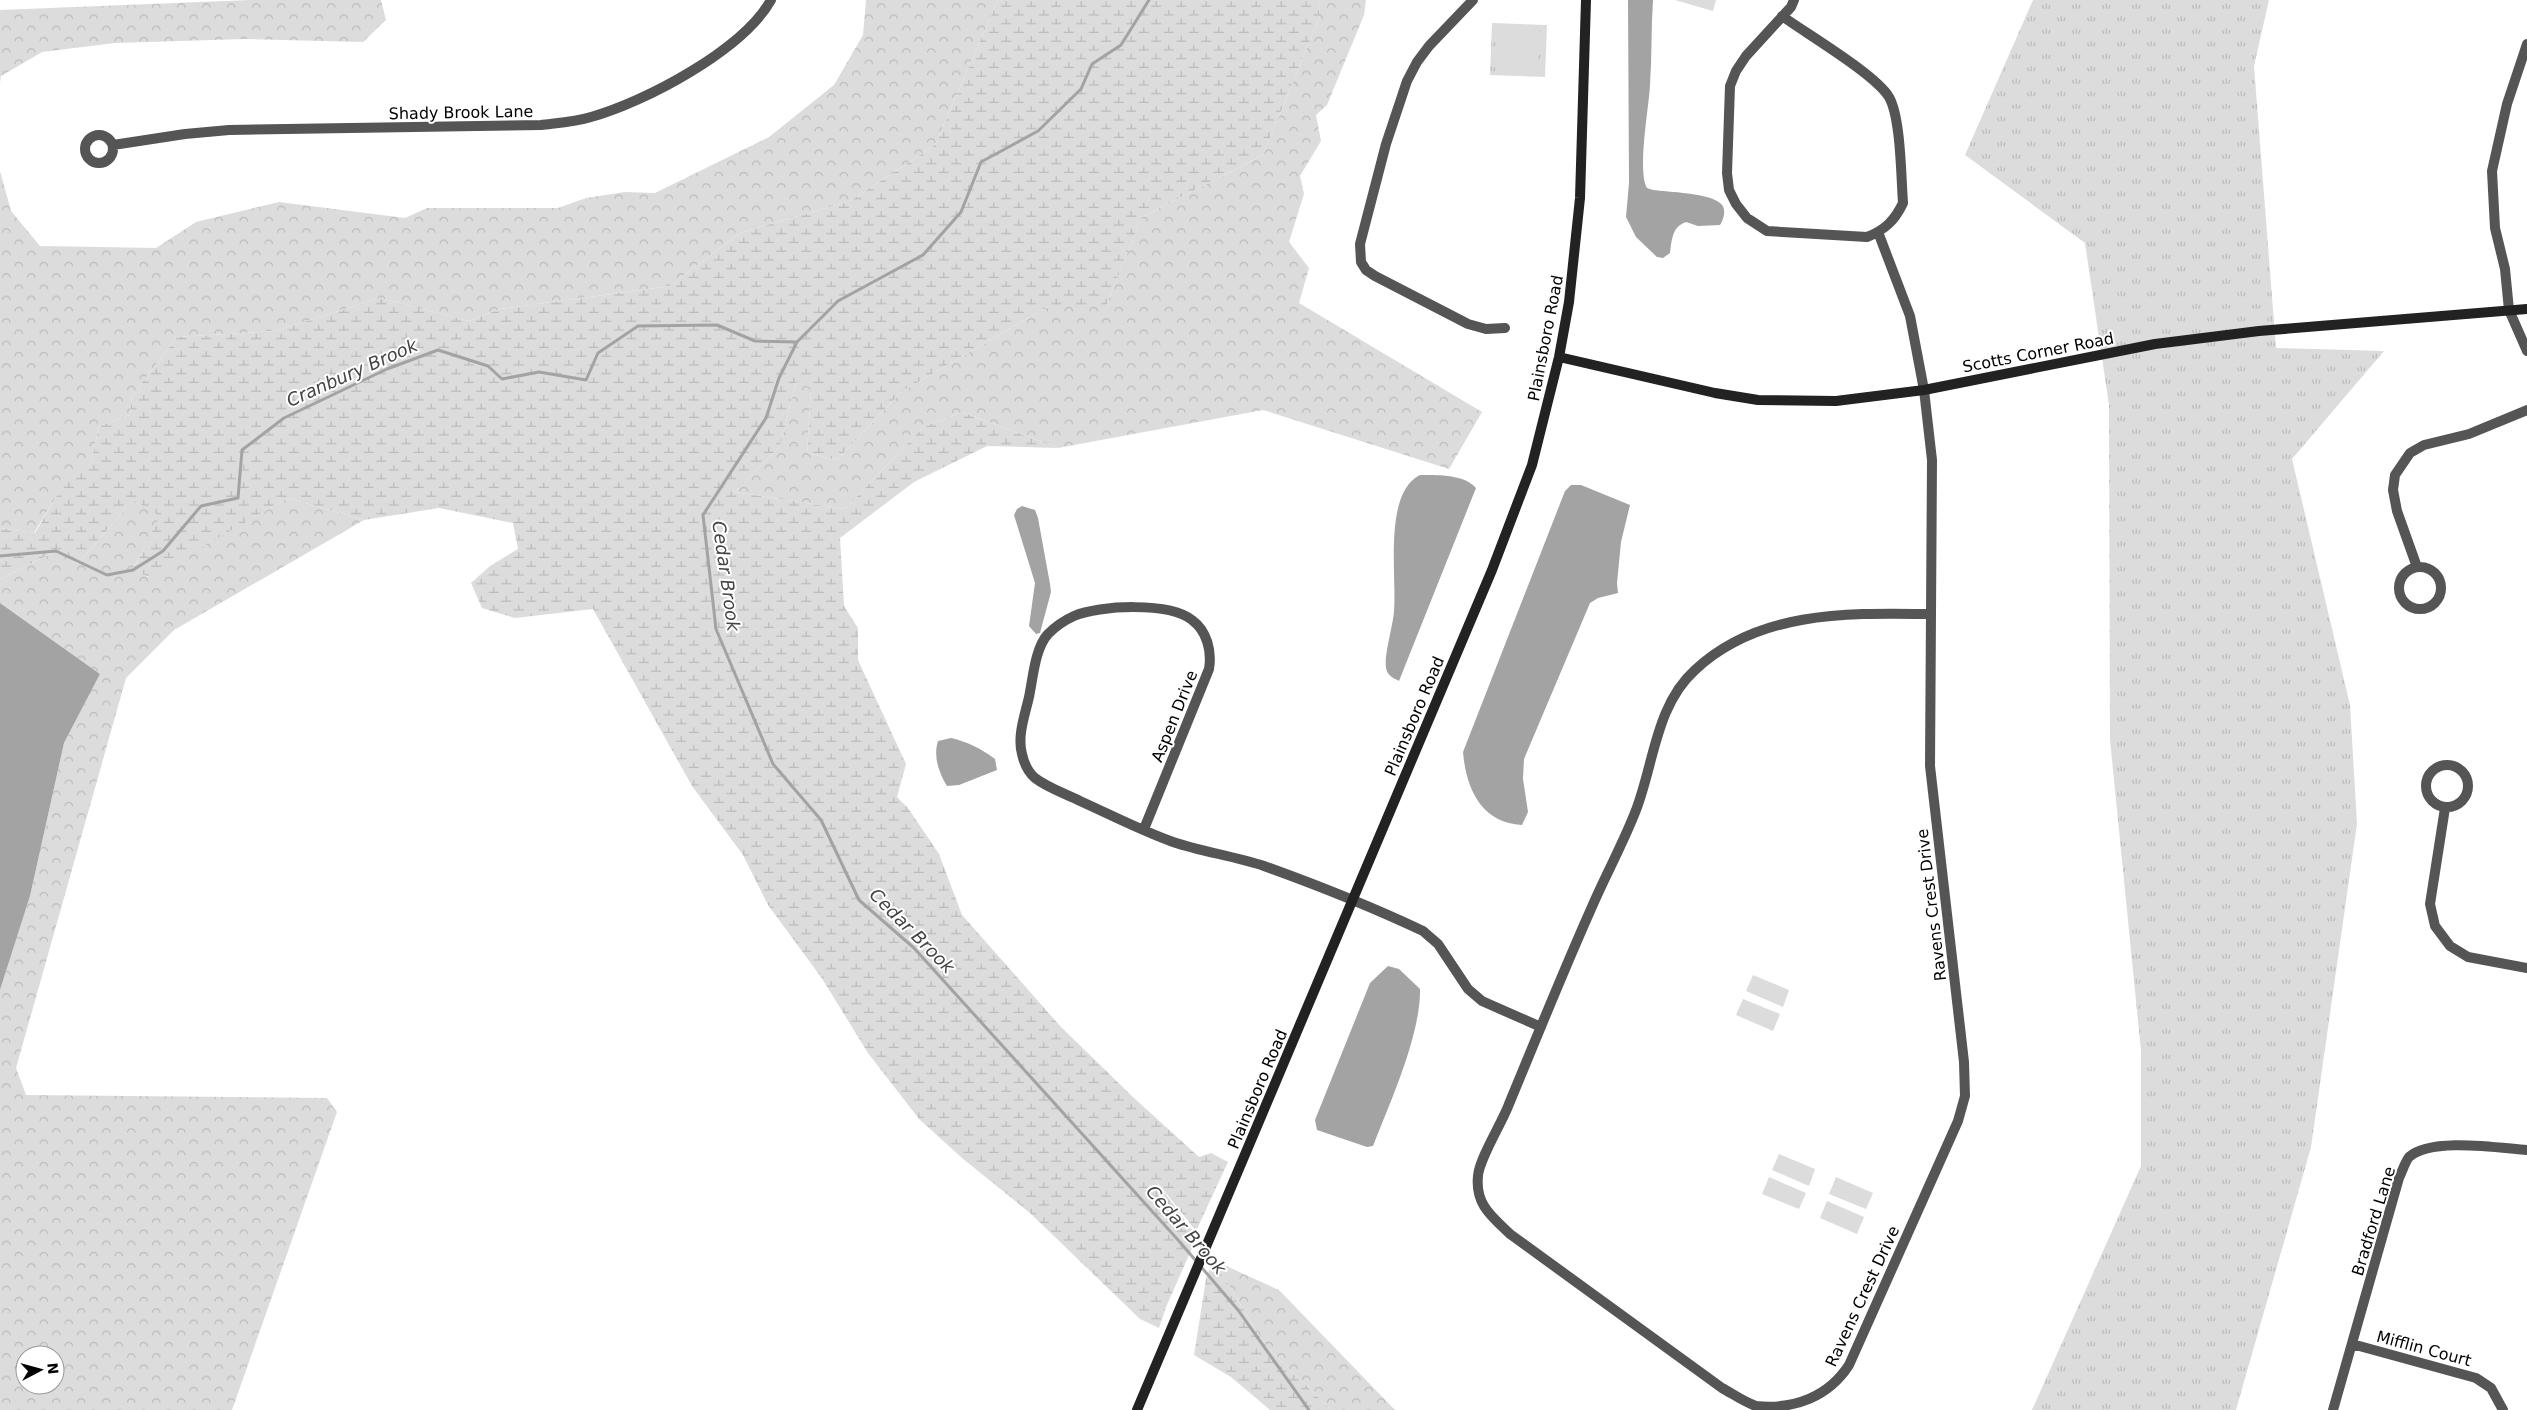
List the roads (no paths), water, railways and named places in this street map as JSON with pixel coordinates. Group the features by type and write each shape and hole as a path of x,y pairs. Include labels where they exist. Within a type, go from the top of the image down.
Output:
{"street":[{"name":"Shady Brook Lane","path":"113,145 185,134 229,130 541,125 589,118 624,105 719,54 738,40 771,0"},
{"path":"1473,0 1417,62 1407,81 1386,144 1360,244 1362,262 1366,270 1468,324 1486,329 1505,328"},
{"name":"Plainsboro Road","path":"1137,1410 1515,513 1532,465 1559,357 1578,236 1583,148 1586,0"},
{"path":"1782,16 1874,80 1889,97 1895,114 1903,203 1897,215 1878,232 1867,236 1767,231 1747,218 1736,204 1729,190 1727,173 1730,86 1736,71 1746,56 1794,0"},
{"path":"2527,44 2497,141 2492,171 2495,228 2505,269 2509,310 2527,351"},
{"name":"Ravens Crest Drive","path":"1878,232 1910,316 1924,390 1932,460 1931,614 1930,766 1963,1055 1965,1096 1958,1121 1849,1365 1840,1379 1816,1400 1787,1408 1757,1406 1740,1399 1510,1234 1484,1209 1478,1196 1478,1173 1505,1114 1592,906 1627,834 1644,788 1661,723 1675,694 1692,671 1736,639 1758,630 1802,619 1855,613 1931,614"},
{"name":"Scotts Corner Road","path":"1559,357 1715,393 1758,400 1836,401 1924,390 2163,343 2259,331 2527,308"},
{"path":"2417,567 2397,512 2393,490 2395,475 2410,453 2424,445 2469,434 2527,410"},
{"path":"2417,567 2429,570 2435,574 2440,586 2438,599 2433,605 2419,610 2408,606 2403,601 2398,588 2404,574 2417,567"},
{"name":"Aspen Drive","path":"1144,829 1201,692 1209,669 1210,649 1206,638 1192,620 1177,612 1163,609 1124,608 1091,611 1074,616 1047,635 1039,654 1020,737 1026,767 1035,778 1048,786 1144,829 1180,844 1263,866 1352,901"},
{"path":"2445,765 2457,767 2462,771 2466,777 2468,789 2462,800 2451,807 2445,808 2429,798 2425,786 2426,780 2433,769 2445,765"},
{"path":"2445,808 2430,904 2435,926 2450,946 2468,957 2527,968"},
{"path":"1352,901 1423,932 1438,944 1468,988 1482,1001 1541,1027"},
{"name":"Bradford Lane","path":"2333,1410 2399,1178 2410,1157 2434,1146 2464,1145 2527,1150"},
{"name":"Mifflin Court","path":"2352,1344 2476,1378 2491,1388 2503,1410"}],"waterway":[{"name":"Cranbury Brook","path":"0,556 56,551 107,575 133,570 163,551 201,506 238,498 242,450 284,418 387,369 438,350 488,366 502,379 539,372 586,380 598,353 638,326 717,325 755,341 797,342 838,301 923,255 961,212 981,162 1038,131 1081,89 1092,64 1121,45 1149,0"},
{"name":"Cedar Brook","path":"797,342 779,378 766,418 703,515 716,629 773,764 821,820 859,900 914,948 1179,1241 1238,1310 1309,1410"}]}
